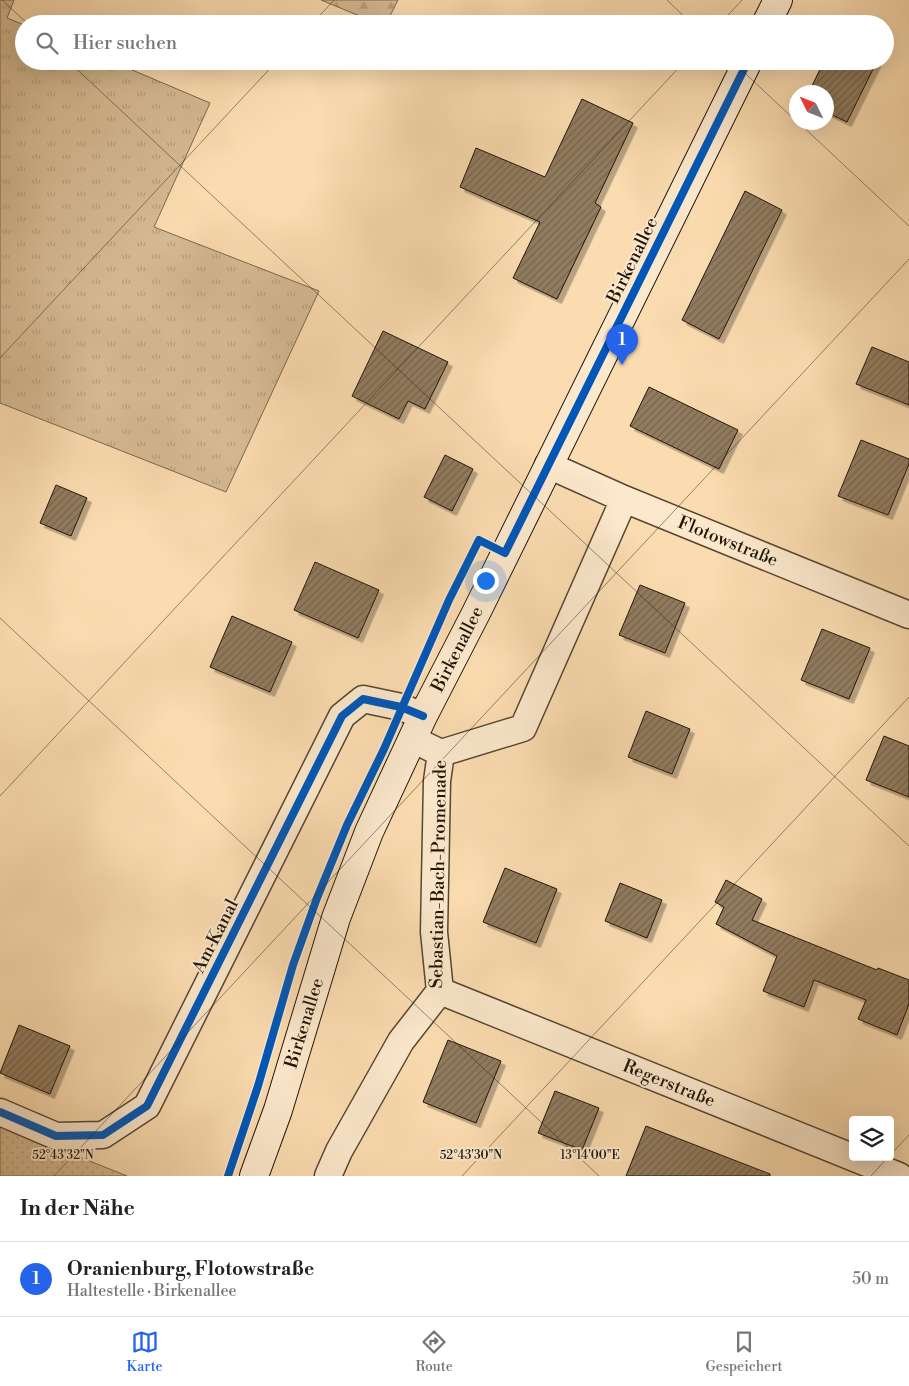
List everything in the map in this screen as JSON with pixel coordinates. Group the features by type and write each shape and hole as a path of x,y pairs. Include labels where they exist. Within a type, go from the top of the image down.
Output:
{"street":[{"path":"770,15 778,0"},
{"name":"Birkenallee","path":"254,1176 278,1110 336,918 369,832 417,727 476,613 744,70"},
{"name":"Flotowstraße","path":"548,465 624,499 909,615"},
{"path":"441,753 524,728 624,499"},
{"name":"Am Kanal","path":"0,1112 56,1136 103,1135 147,1106 342,716 363,699 401,707 417,727"},
{"name":"Sebastian-Bach-Promenade","path":"328,1176 339,1151 401,1041 440,990 434,932 437,781 441,753 417,727"},
{"name":"Regerstraße","path":"440,990 899,1176"}],"green space":[{"path":"0,0 14,0 7,18 15,21 15,70 132,70 210,103 154,227 319,291 226,492 0,403"},
{"path":"321,0 398,0 390,15 357,15"},
{"path":"0,1125 127,1176 0,1176"}],"building":[{"path":"820,70 873,70 847,122 834,116 834,85 812,85"},
{"path":"582,99 633,123 595,203 601,207 557,299 513,278 540,222 460,187 476,148 545,177"},
{"path":"745,191 782,210 719,339 682,320"},
{"path":"383,331 448,362 425,409 408,401 399,419 352,396"},
{"path":"872,347 909,362 909,405 856,384"},
{"path":"649,387 738,430 719,469 630,426"},
{"path":"861,440 909,459 909,464 888,515 838,496"},
{"path":"445,455 473,469 452,511 424,497"},
{"path":"56,485 87,498 71,536 40,523"},
{"path":"315,562 379,590 358,638 294,610"},
{"path":"640,585 685,603 665,653 619,635"},
{"path":"232,616 292,642 270,692 210,667"},
{"path":"822,629 870,648 849,699 801,680"},
{"path":"646,711 690,729 672,774 628,757"},
{"path":"884,736 909,746 909,797 866,780"},
{"path":"505,868 557,889 536,943 483,922"},
{"path":"726,880 762,899 752,920 877,970 878,968 909,980 909,1004 897,1035 858,1019 866,1000 814,980 804,1007 763,991 777,956 716,924 724,907 715,902"},
{"path":"620,883 662,900 647,938 605,921"},
{"path":"19,1025 70,1046 50,1094 0,1073"},
{"path":"448,1040 501,1061 476,1123 423,1102"},
{"path":"555,1091 599,1108 582,1150 538,1133"},
{"path":"646,1126 770,1174 770,1176 626,1176"}],"cycle path":[{"path":"228,1176 258,1086 293,965 317,898 347,825 384,749 449,600 479,540 505,553 744,70"},
{"path":"0,1112 56,1136 103,1135 147,1106 342,716 363,699 401,707 423,716"}],"place":[{"name":"Oranienburg, Flotowstraße","path":"622,365"}]}
